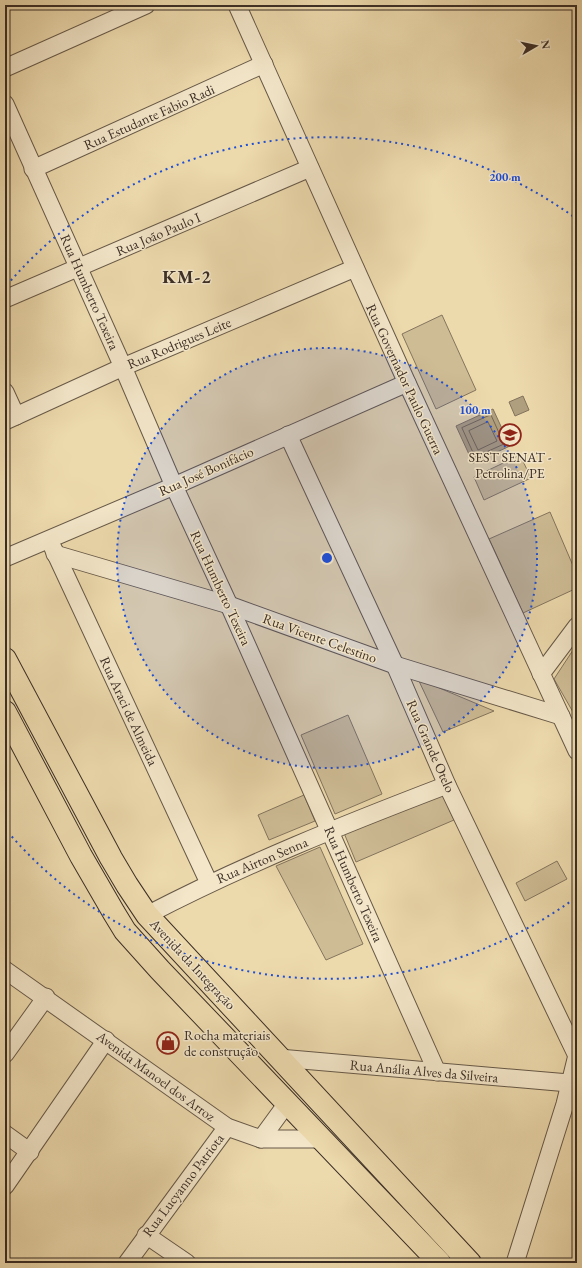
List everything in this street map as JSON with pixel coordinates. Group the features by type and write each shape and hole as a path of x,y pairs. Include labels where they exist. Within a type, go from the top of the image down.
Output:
{"main road":[{"name":"Avenida da Integração","path":"5,659 111,858 126,885 147,915 470,1263"},
{"name":"Avenida da Integração","path":"5,712 81,856 125,930 160,970 288,1102 440,1263"},
{"path":"160,970 175,961 179,950"},
{"path":"189,1000 189,992 192,987 196,984 208,981"}],"street":[{"path":"5,68 146,5"},
{"name":"Rua Governador Paulo Guerra","path":"237,5 407,383 577,751"},
{"name":"Rua Estudante Fabio Radi","path":"33,169 264,64"},
{"name":"Rua Humberto Texeira","path":"5,104 33,169 79,267 174,486 330,830 437,1072"},
{"name":"Rua João Paulo I","path":"5,299 310,168"},
{"name":"Rua Rodrigues Leite","path":"10,419 123,367 355,268"},
{"name":"Rua José Bonifácio","path":"5,558 52,546 174,486 407,383"},
{"path":"5,392 10,419"},
{"name":"Rua Grande Otelo","path":"288,435 395,665 447,785 577,1055"},
{"name":"Rua Vicente Celestino","path":"52,546 229,605 395,665 561,716"},
{"name":"Rua Araci de Almeida","path":"52,546 209,883"},
{"path":"541,674 577,626"},
{"name":"Rua Airton Senna","path":"147,915 209,883 330,830 447,785"},
{"name":"Avenida Manoel dos Arroz","path":"5,970 46,997 227,1127 261,1139 322,1139"},
{"path":"5,1054 46,997"},
{"path":"5,1186 30,1152 106,1040"},
{"path":"515,1263 571,1104 569,1083 577,1055"},
{"name":"Rua Anália Alves da Silveira","path":"279,1058 569,1083"},
{"path":"261,1139 288,1102"},
{"name":"Rua Lucyanno Patriota","path":"127,1263 146,1235 227,1127"},
{"path":"5,1134 30,1152"},
{"path":"146,1235 187,1263"}],"shaded area":[{"path":"442,315 476,390 436,409 402,334"},
{"path":"520,455 531,478 484,500 474,477"},
{"path":"550,512 577,575 577,588 523,613 489,539"},
{"path":"577,644 577,719 554,679"},
{"path":"418,679 494,711 443,732"},
{"path":"348,715 382,794 335,814 301,735"},
{"path":"441,791 454,820 356,862 344,833"},
{"path":"304,795 315,821 269,840 258,815"},
{"path":"320,847 363,944 326,960 276,866"},
{"path":"557,861 567,879 525,901 516,883"}],"water":[{"path":"523,396 529,410 515,416 509,402"},
{"path":"493,409 510,446 473,463 456,426"}],"place":[{"name":"SEST SENAT - Petrolina/PE","path":"510,435"},
{"name":"Rocha materiais de construção","path":"168,1043"}],"district":[{"name":"KM-2","path":"187,276"}]}
